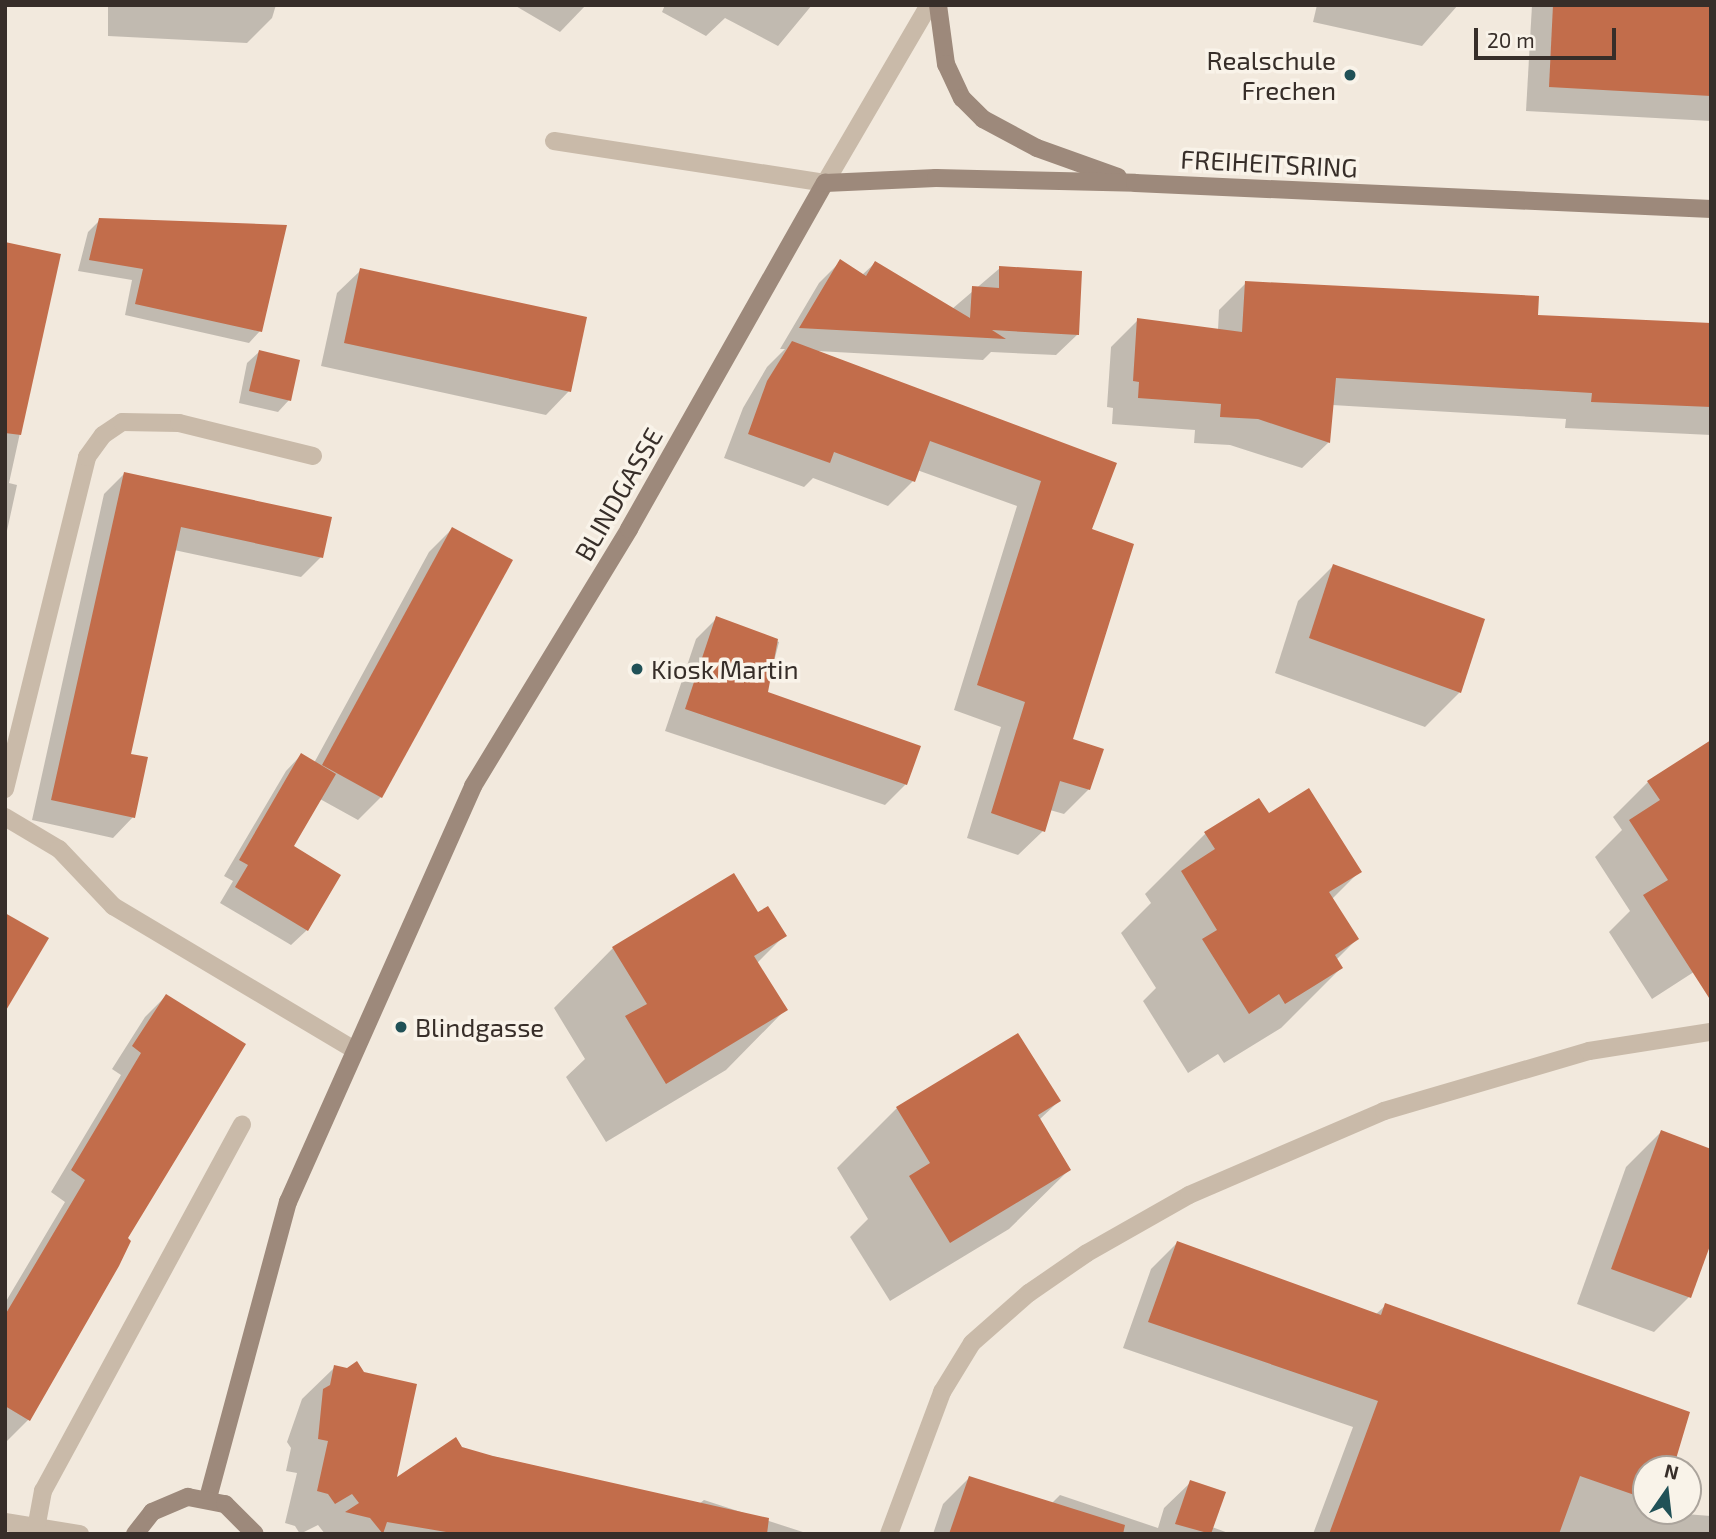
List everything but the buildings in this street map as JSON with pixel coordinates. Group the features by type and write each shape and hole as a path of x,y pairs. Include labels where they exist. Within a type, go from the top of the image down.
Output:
{"main road":[{"path":"938,5 946,64 962,99 983,119 1038,148 1135,183"},
{"name":"FREIHEITSRING","path":"825,183 936,177 1135,183 1711,209"},
{"name":"BLINDGASSE","path":"208,1498 288,1202 353,1049 473,786 629,529 825,183"},
{"path":"135,1534 152,1512 170,1501 208,1498 239,1514 255,1534"}],"street":[{"path":"554,141 825,183 929,5"},
{"path":"5,789 87,457 103,435 122,422 178,423 313,456"},
{"path":"5,817 59,849 113,906 353,1049"},
{"path":"889,1534 942,1392 972,1343 1029,1293 1087,1253 1189,1195 1384,1111 1589,1051 1711,1032"},
{"path":"36,1530 43,1491 242,1124"},
{"path":"5,1522 36,1530 80,1534"}],"place":[{"name":"Realschule Frechen","path":"1350,75"},
{"name":"Kiosk Martin","path":"637,669"},
{"name":"Blindgasse","path":"401,1027"}]}
